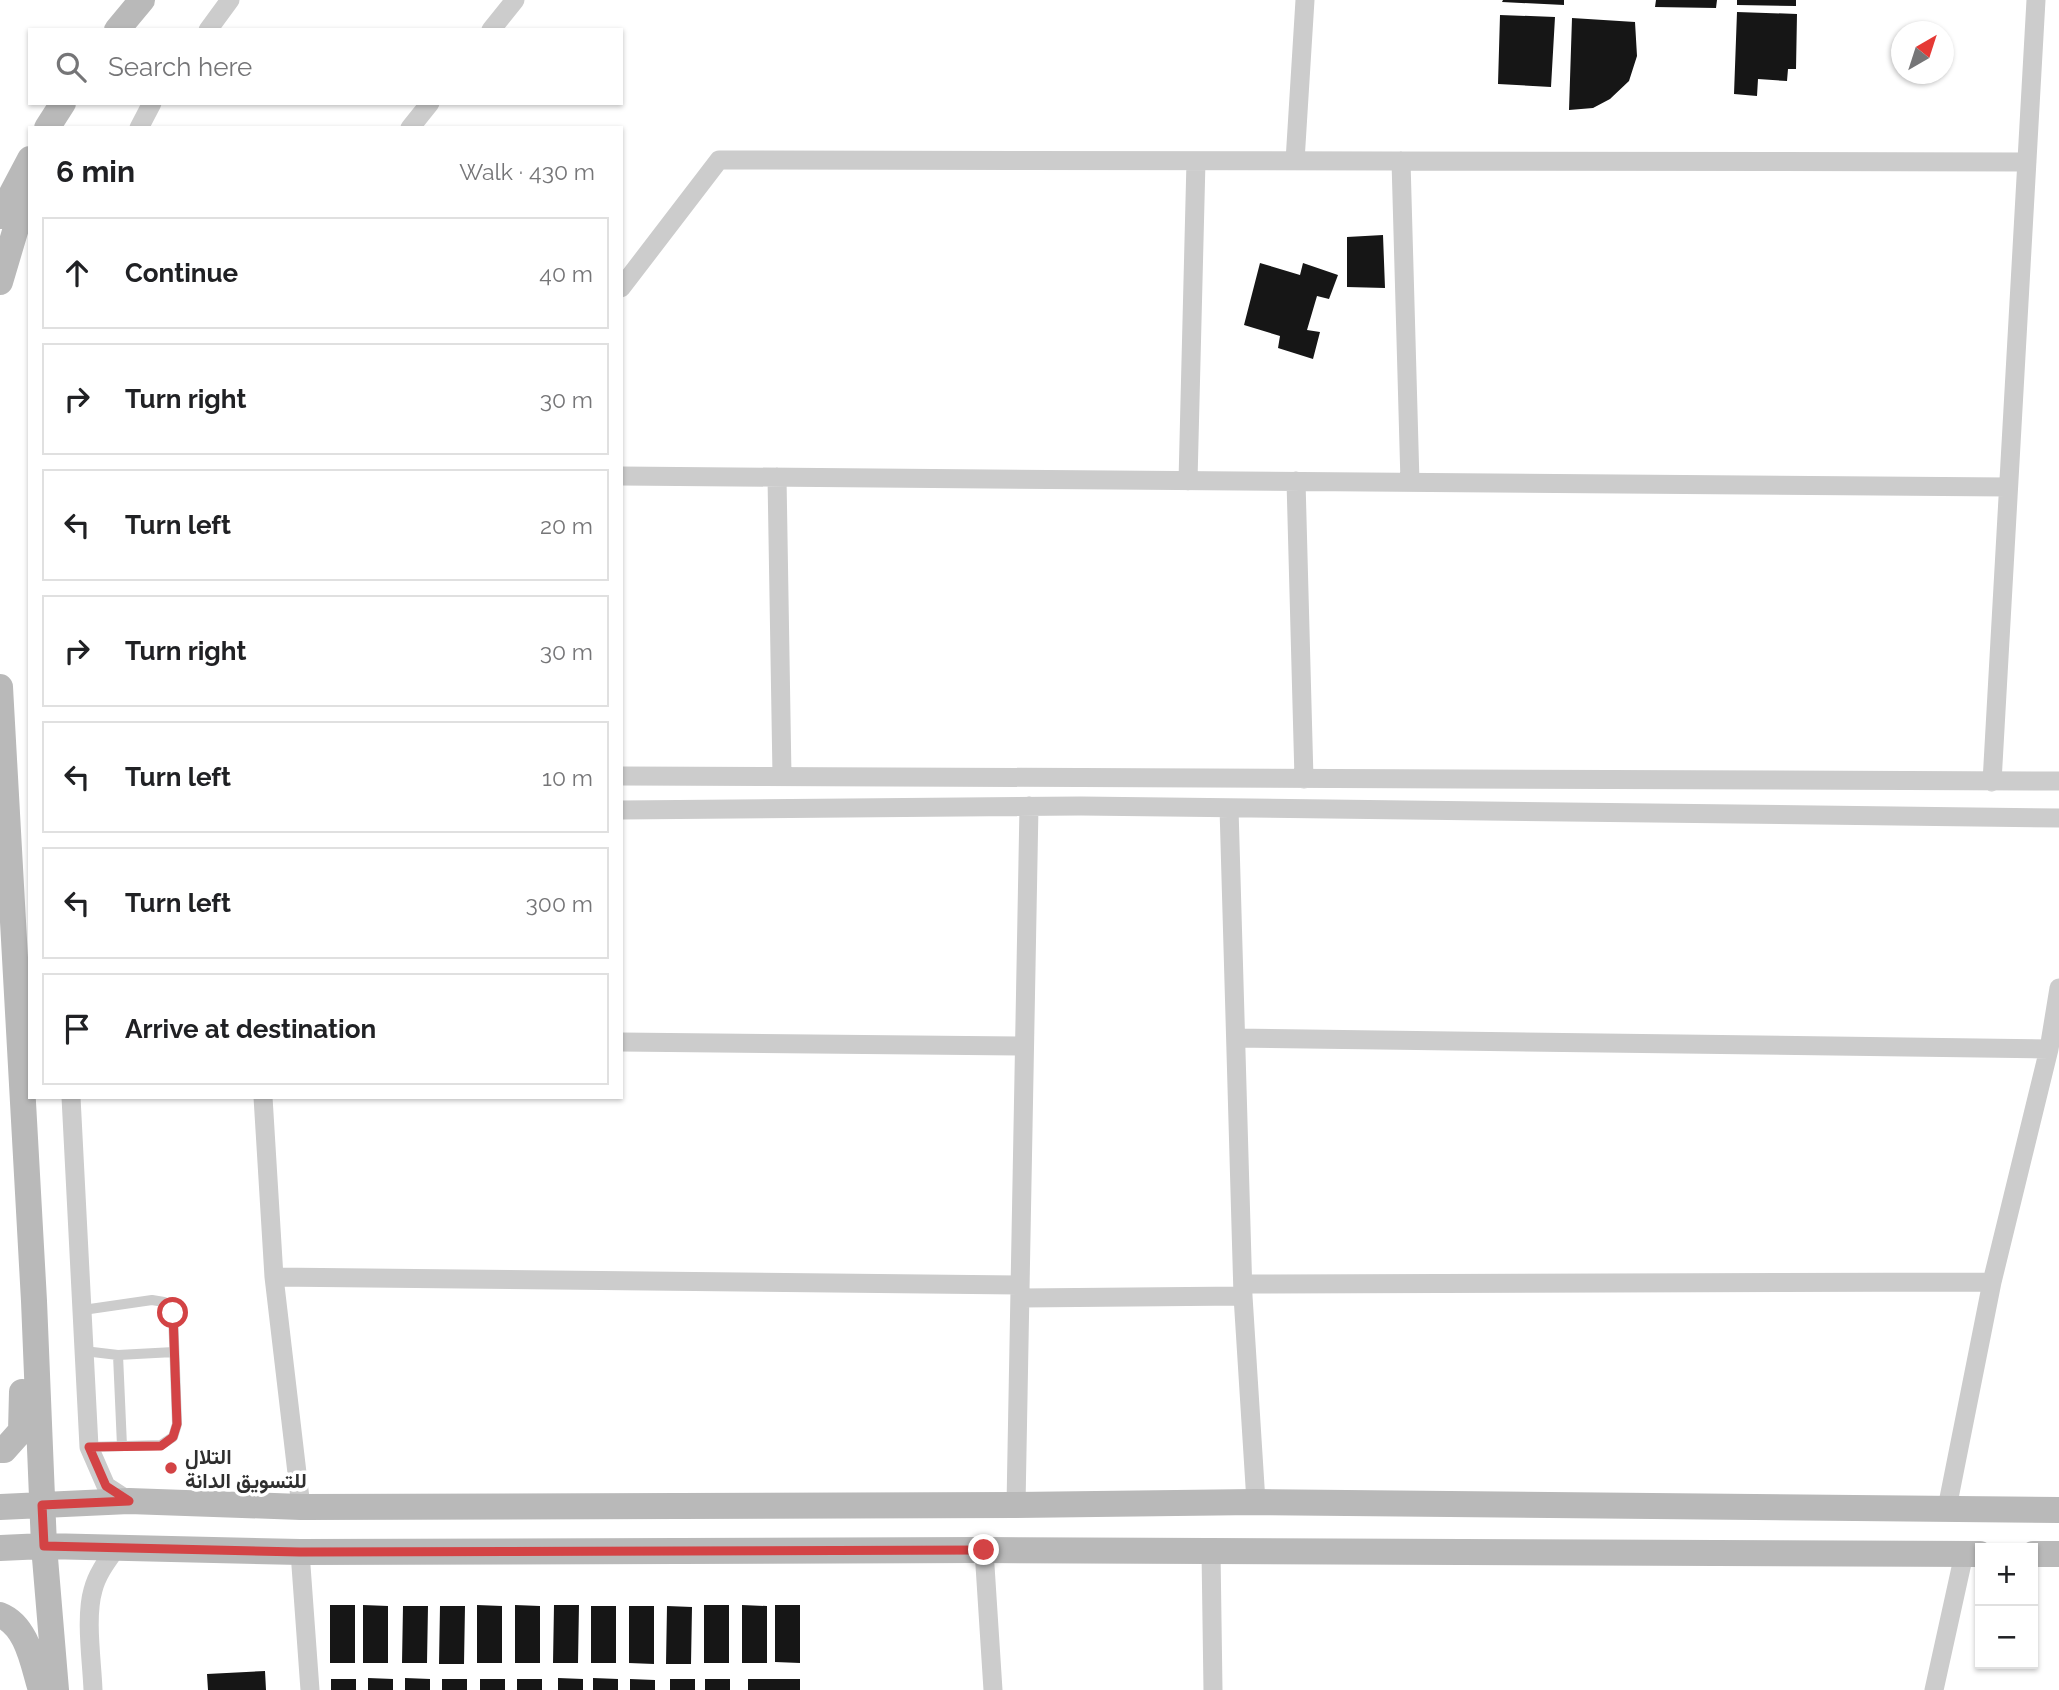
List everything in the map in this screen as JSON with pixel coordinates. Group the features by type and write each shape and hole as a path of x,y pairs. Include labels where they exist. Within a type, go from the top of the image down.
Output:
{"street":[{"path":"119,28 142,0"},
{"path":"209,28 230,0"},
{"path":"493,28 516,0"},
{"path":"1295,161 1305,0"},
{"path":"1992,782 2036,0"},
{"path":"48,126 62,105"},
{"path":"140,126 151,105"},
{"path":"412,126 428,105"},
{"path":"623,285 719,160 2027,162"},
{"path":"1188,481 1196,161"},
{"path":"1401,161 1410,482"},
{"path":"0,216 28,163"},
{"path":"0,282 28,188"},
{"path":"623,476 2008,487"},
{"path":"777,477 782,776"},
{"path":"1296,481 1304,779"},
{"path":"0,687 34,1301 44,1546 56,1690"},
{"path":"623,776 2059,781"},
{"path":"1016,1505 1029,806"},
{"path":"623,810 1029,806 2059,818"},
{"path":"1230,808 1243,1290 1256,1502"},
{"path":"1947,1508 1992,1282 2049,1049 2059,988"},
{"path":"1236,1038 2049,1049"},
{"path":"623,1042 1024,1046"},
{"path":"71,1099 89,1447 106,1486 129,1501"},
{"path":"263,1099 274,1277 301,1507"},
{"path":"274,1277 1021,1292 1992,1282"},
{"path":"0,1450 4,1450 21,1431 22,1344 34,1301"},
{"path":"0,1507 129,1501 301,1507 1256,1502 2059,1510"},
{"path":"0,1548 44,1546 300,1552 984,1550 1972,1554 1934,1690"},
{"path":"93,1690 90,1626 92,1592 101,1570 117,1547"},
{"path":"984,1550 993,1690"},
{"path":"1211,1551 1213,1690"},
{"path":"300,1552 310,1690"},
{"path":"2038,1554 2059,1554"},
{"path":"0,1615 10,1619 22,1635 41,1690"}],"lane":[{"path":"83,1310 152,1300 164,1302 173,1313 177,1424 173,1437 161,1446 89,1447"},
{"path":"84,1352 174,1352"},
{"path":"118,1354 122,1446"}],"building":[{"path":"1564,0 1564,5 1502,2"},
{"path":"1656,0 1717,0 1716,8 1655,7"},
{"path":"1737,0 1796,0 1796,6 1737,5"},
{"path":"1737,12 1797,14 1796,69 1788,69 1787,81 1758,79 1757,96 1734,94"},
{"path":"1500,15 1555,17 1551,87 1498,84"},
{"path":"1572,18 1635,22 1637,56 1629,81 1610,99 1593,108 1569,110"},
{"path":"1383,235 1385,288 1347,287 1347,237"},
{"path":"1260,263 1300,275 1303,263 1338,275 1329,299 1317,296 1307,330 1320,332 1313,359 1278,348 1280,336 1244,325"},
{"path":"330,1605 355,1605 355,1663 330,1663"},
{"path":"363,1605 388,1606 388,1663 363,1663"},
{"path":"477,1605 502,1606 502,1663 477,1663"},
{"path":"515,1605 540,1606 540,1663 515,1663"},
{"path":"554,1605 579,1605 578,1663 553,1663"},
{"path":"704,1605 729,1605 729,1663 704,1663"},
{"path":"742,1605 767,1606 767,1663 742,1663"},
{"path":"775,1605 800,1605 800,1663 775,1662"},
{"path":"403,1606 428,1606 427,1663 402,1663"},
{"path":"440,1606 465,1606 464,1664 439,1664"},
{"path":"591,1606 616,1606 616,1663 591,1663"},
{"path":"629,1606 654,1606 654,1664 629,1663"},
{"path":"667,1606 692,1607 691,1664 666,1664"},
{"path":"265,1671 266,1690 208,1690 207,1674"},
{"path":"368,1678 393,1679 393,1690 368,1690"},
{"path":"405,1678 430,1679 430,1690 405,1690"},
{"path":"558,1678 583,1679 583,1690 558,1690"},
{"path":"593,1678 618,1679 618,1690 593,1690"},
{"path":"331,1679 356,1679 356,1690 331,1690"},
{"path":"442,1679 467,1679 467,1690 442,1690"},
{"path":"480,1679 505,1679 505,1690 480,1690"},
{"path":"517,1679 542,1679 542,1690 517,1690"},
{"path":"630,1679 655,1680 655,1690 630,1690"},
{"path":"670,1679 695,1679 695,1690 670,1690"},
{"path":"705,1679 730,1679 730,1690 705,1690"},
{"path":"748,1679 800,1679 800,1690 748,1690"}],"place":[{"name":"التلال للتسويق الدانة","path":"171,1468"}],"route":[{"path":"173,1313 177,1424 173,1437 161,1446 89,1447 106,1486 129,1501 42,1505 44,1546 300,1552 984,1550"}]}
